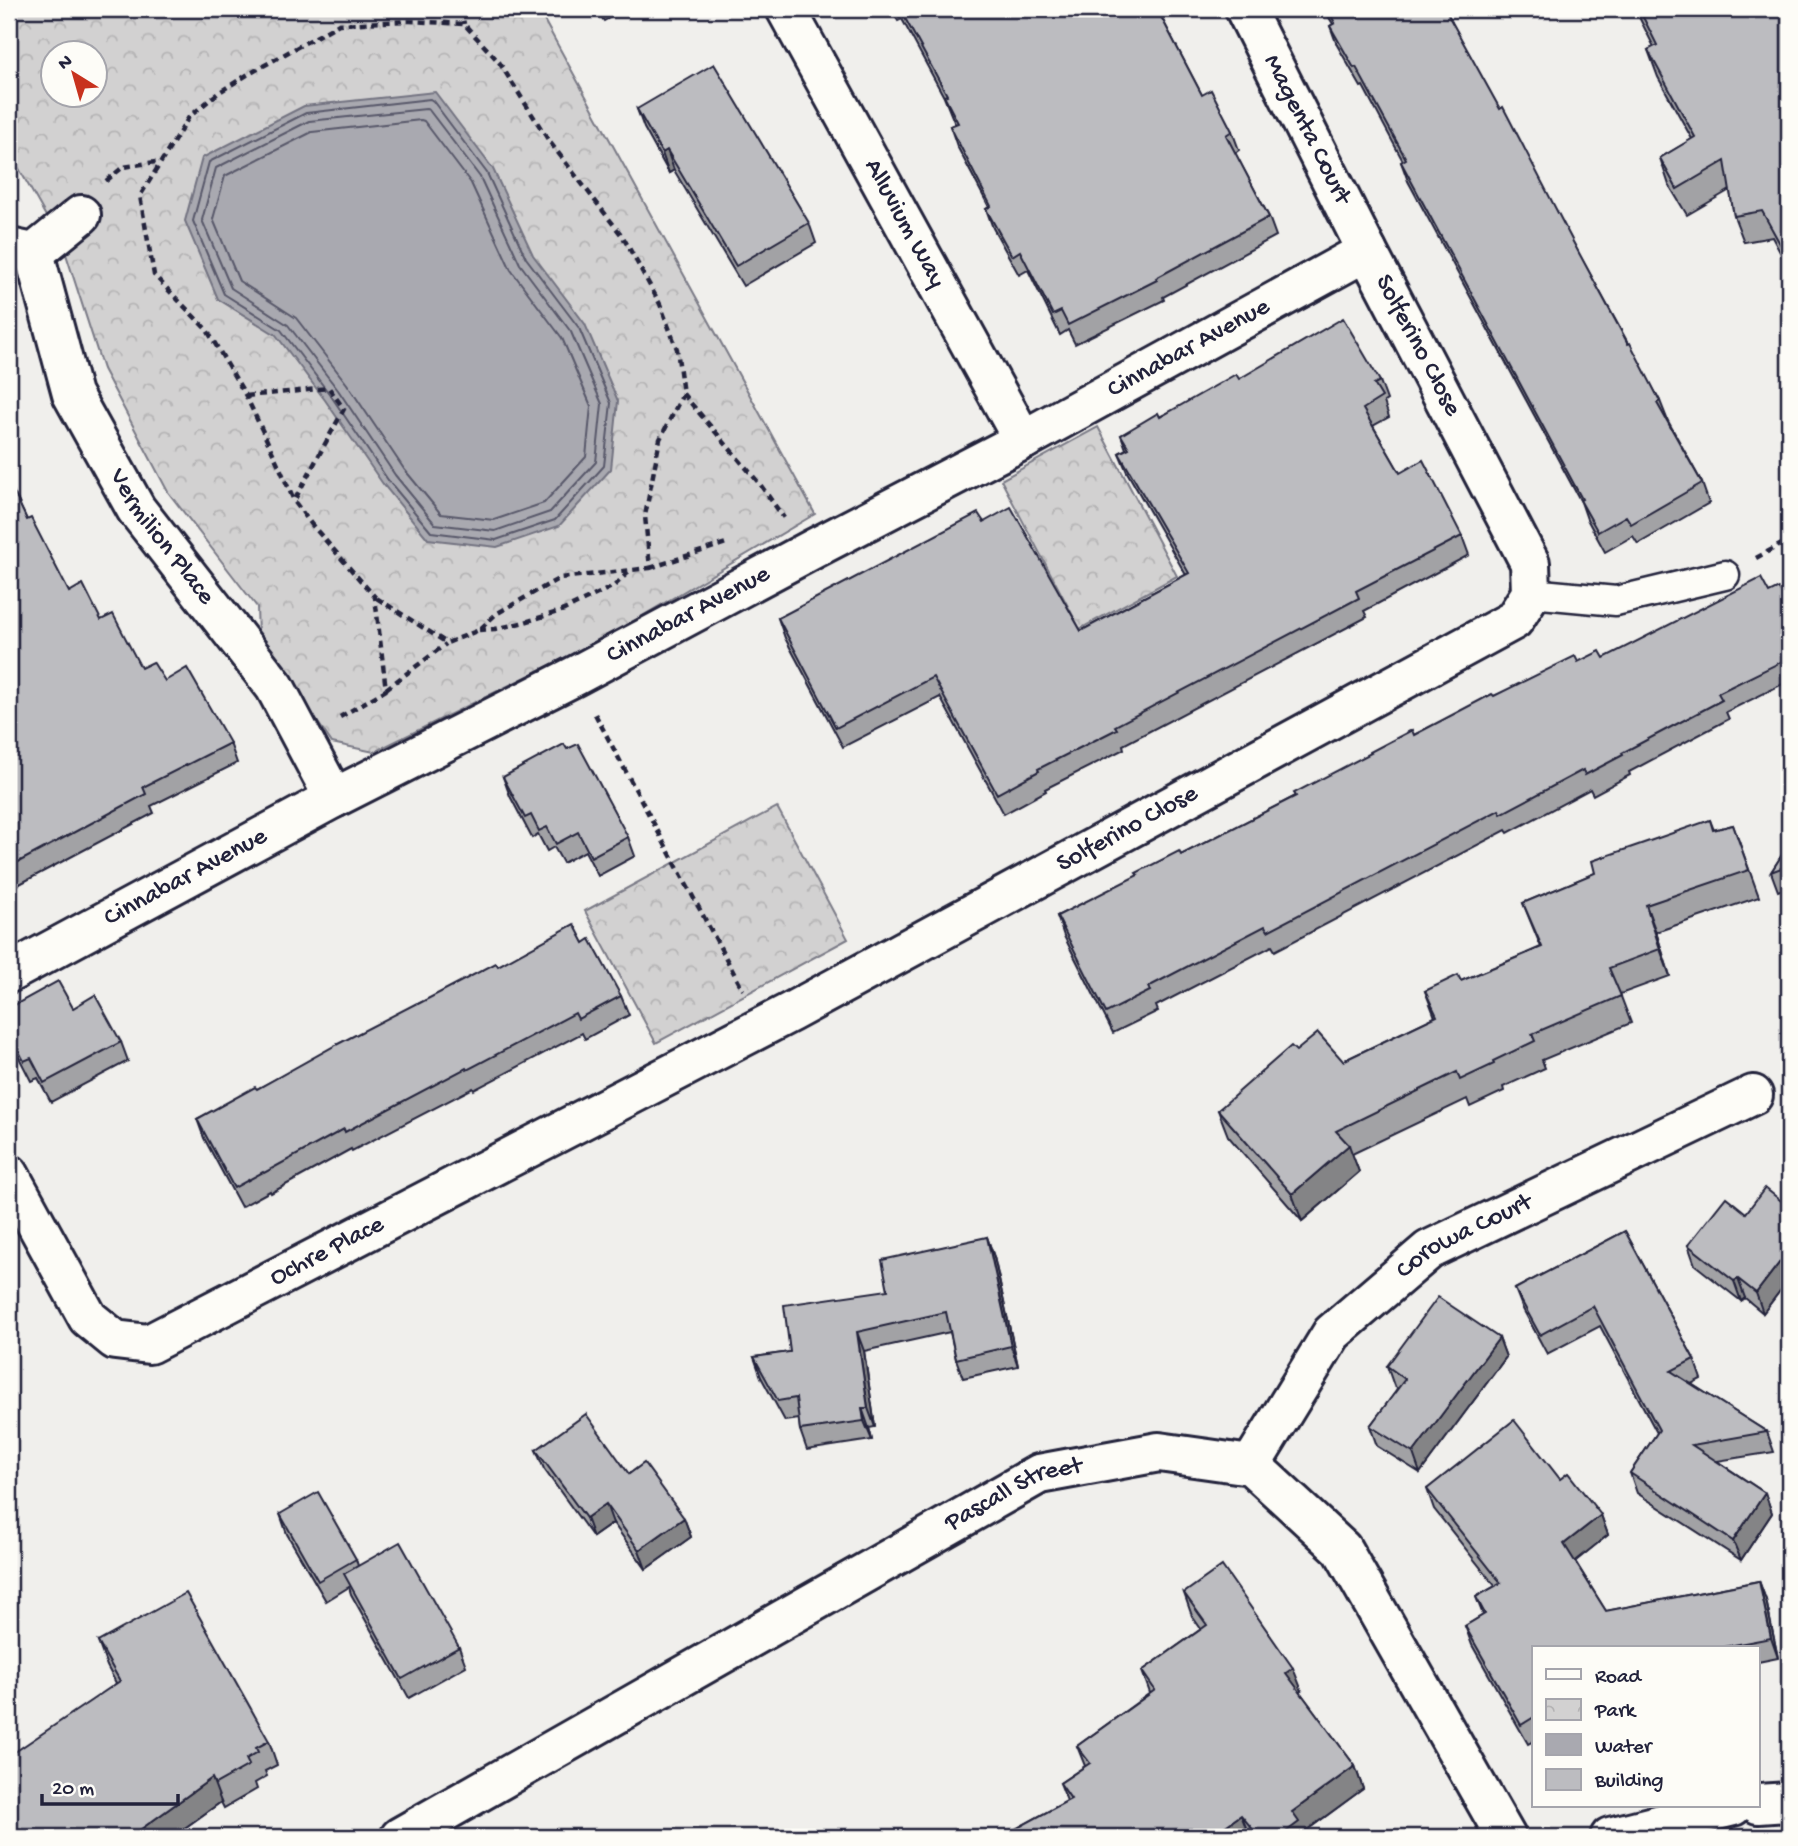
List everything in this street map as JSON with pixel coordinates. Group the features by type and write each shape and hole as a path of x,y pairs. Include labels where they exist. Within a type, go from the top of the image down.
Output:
{"street":[{"name":"Alluvium Way","path":"786,9 1023,440"},
{"name":"Magenta Court","path":"1245,9 1367,251"},
{"name":"Vermilion Place","path":"81,215 22,250 72,394 136,509 275,687 334,798"},
{"name":"Cinnabar Avenue","path":"9,973 334,798 575,676 1023,440 1367,251"},
{"name":"Solferino Close","path":"713,1053 1514,620 1531,593 1530,563 1367,251"},
{"name":"Ochre Place","path":"9,1174 88,1318 115,1340 149,1344 713,1053"},
{"name":"Corowa Court","path":"1251,1465 1332,1333 1430,1250 1752,1095"},
{"name":"Pascall Street","path":"400,1837 1040,1474 1159,1452 1251,1465"},
{"path":"1251,1465 1342,1549 1506,1837"},
{"path":"1759,1804 1789,1802"},
{"path":"1610,1837 1725,1808"}],"lane":[{"path":"1531,593 1616,601 1725,575"}],"path":[{"path":"461,9 464,24 499,62 548,141 623,237 660,304 677,349 683,394 759,483 784,518"},
{"path":"447,643 375,597 294,501 246,396 207,330 154,275 141,196 189,117 218,93 247,75 339,24 464,24"},
{"path":"81,215 92,192 123,167 163,160"},
{"path":"246,396 328,388 344,409 294,501"},
{"path":"479,630 496,614 560,578 650,568 645,516 660,439 683,394"},
{"path":"302,738 386,690 447,643 479,630 525,622 564,610 614,586 631,570"},
{"path":"375,597 386,690"},
{"path":"575,676 745,995"}],"green space":[{"path":"9,9 538,9 815,514 605,638 374,752 332,743 258,635 257,607 168,492 103,369 64,248 9,151"},
{"path":"1098,427 1177,576 1080,629 1001,480"},
{"path":"777,807 848,939 656,1043 585,911"}],"water":[{"path":"435,92 493,169 533,255 585,324 618,401 611,469 559,526 497,547 428,539 383,484 276,335 218,299 185,221 202,158 304,106"}],"building":[{"path":"900,9 1157,9 1202,95 1211,90 1232,131 1226,135 1269,217 1156,278 1157,280 1068,325 1061,311 1053,315 1020,251 1012,256 986,209 991,206 950,126 958,123 944,96 947,95"},
{"path":"1328,9 1446,9 1500,109 1503,107 1572,240 1628,344 1630,343 1660,401 1657,403 1702,483 1631,524 1626,516 1598,532 1401,162 1406,159 1356,67 1354,68 1330,26 1335,23"},
{"path":"1639,9 1789,9 1789,260 1762,211 1734,216 1725,161 1677,189 1660,158 1695,137 1648,50 1657,45"},
{"path":"714,64 809,223 736,266 667,150 662,153 637,109"},
{"path":"1343,318 1380,381 1374,384 1382,397 1363,409 1400,473 1423,460 1462,536 1356,591 1359,598 1115,726 1117,729 1038,769 1039,771 997,794 933,677 836,728 778,618 978,513 984,522 1011,507 1081,631 1189,573 1119,453 1129,448 1121,435 1158,413 1160,417 1236,374 1239,379"},
{"path":"9,482 27,520 31,518 69,592 83,584 101,620 113,614 141,668 153,662 165,681 187,668 230,743 143,787 146,794 9,867"},
{"path":"1761,578 1769,593 1779,588 1789,609 1789,625 1785,627 1789,636 1789,658 1718,693 1722,700 1585,775 1583,770 1501,814 1499,810 1268,931 1265,926 1148,987 1150,991 1106,1013 1057,916 1179,851 1181,855 1296,796 1294,793 1412,730 1414,735 1492,694 1494,696 1575,656 1578,662 1600,651 1604,658"},
{"path":"564,744 567,749 578,744 628,837 591,857 578,832 556,844 547,827 539,831 531,815 525,818 503,777"},
{"path":"1710,820 1713,830 1733,825 1749,870 1646,905 1660,949 1609,968 1621,996 1532,1034 1535,1041 1493,1061 1494,1064 1460,1080 1457,1072 1336,1131 1349,1145 1292,1194 1218,1110 1291,1046 1296,1051 1318,1033 1343,1061 1437,1016 1425,991 1458,975 1461,981 1542,947 1523,903 1595,873 1592,861"},
{"path":"1789,844 1789,865 1771,872"},
{"path":"574,924 584,943 590,939 621,996 578,1019 575,1013 345,1132 344,1129 234,1188 197,1119 417,1003 496,963 498,966"},
{"path":"58,981 73,1008 95,995 121,1042 44,1083 31,1058 24,1061 9,1032 9,1008"},
{"path":"1765,1188 1789,1207 1789,1250 1756,1293 1738,1279 1734,1281 1688,1245 1726,1197 1746,1213"},
{"path":"1625,1231 1694,1359 1671,1371 1767,1432 1692,1445 1765,1493 1733,1541 1630,1473 1659,1430 1593,1306 1540,1335 1515,1289"},
{"path":"987,1237 1011,1346 956,1359 946,1312 857,1332 868,1408 862,1408 864,1421 800,1430 796,1398 778,1401 754,1357 790,1352 784,1305 888,1290 882,1260"},
{"path":"1438,1297 1499,1338 1413,1453 1370,1426 1405,1379 1387,1366"},
{"path":"586,1414 629,1474 644,1463 684,1518 639,1550 606,1504 586,1518 536,1450"},
{"path":"1514,1420 1560,1479 1568,1473 1601,1515 1564,1544 1606,1611 1759,1581 1771,1638 1729,1646 1532,1646 1532,1718 1521,1725 1465,1626 1485,1614 1476,1597 1501,1583 1427,1489"},
{"path":"318,1492 356,1559 318,1581 280,1514"},
{"path":"400,1542 459,1647 402,1679 344,1574"},
{"path":"1222,1566 1293,1668 1286,1673 1355,1766 1292,1812 1299,1822 1279,1837 1259,1837 1241,1815 1210,1837 1001,1837 1071,1799 1060,1783 1090,1763 1077,1746 1155,1690 1142,1671 1207,1625 1184,1593"},
{"path":"186,1593 269,1741 256,1748 258,1752 246,1759 249,1765 215,1784 212,1778 127,1837 9,1837 9,1756 120,1681 98,1642"}]}
